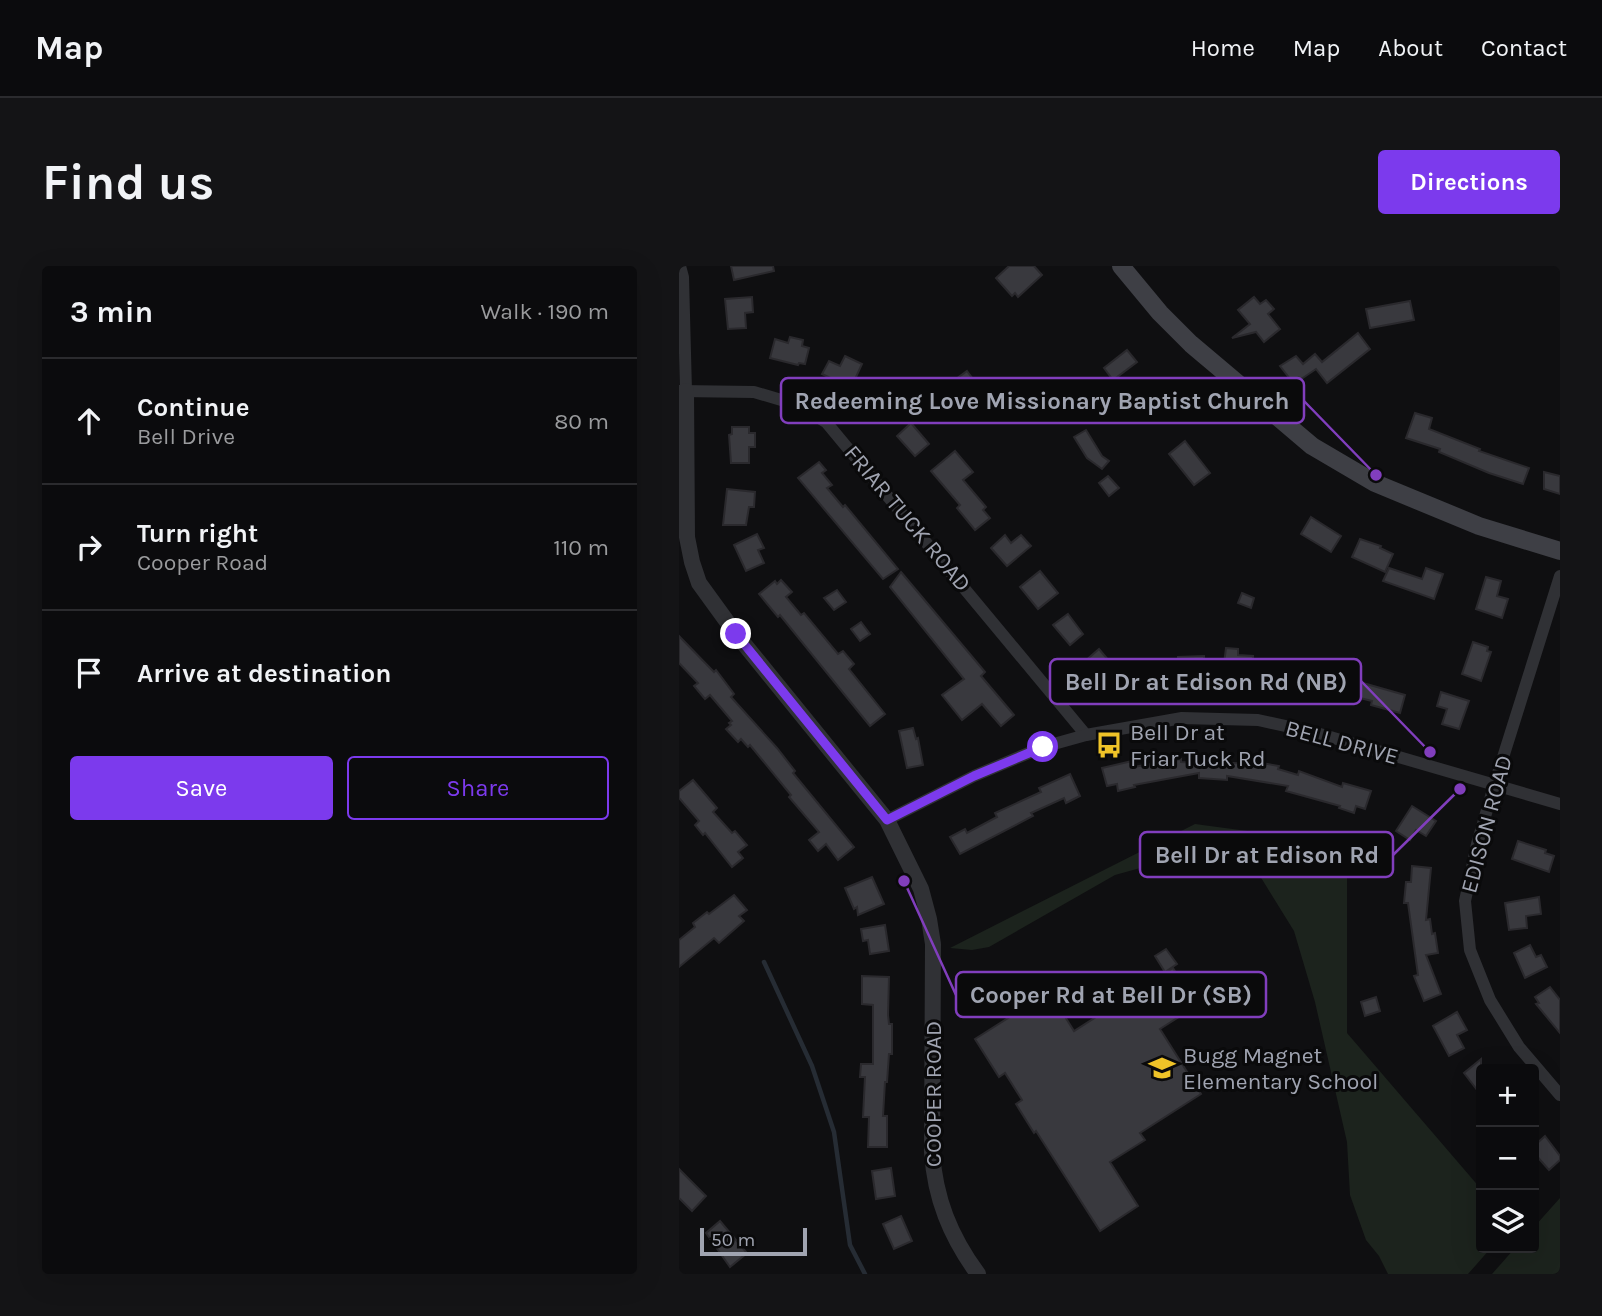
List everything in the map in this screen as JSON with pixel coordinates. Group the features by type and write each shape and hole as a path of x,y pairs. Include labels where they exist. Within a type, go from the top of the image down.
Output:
{"main road":[{"path":"1121,266 1160,313 1191,344 1312,446 1375,483 1479,526 1560,551"}],"street":[{"name":"COOPER ROAD","path":"680,266 683,276 682,391 687,537 692,562 699,583 729,624 887,820 921,889 929,919 933,975 934,1181 950,1231 978,1274"},
{"name":"FRIAR TUCK ROAD","path":"682,391 754,392 798,405 826,422 1086,735"},
{"name":"EDISON ROAD","path":"1560,576 1477,844 1465,901 1470,950 1490,1000 1520,1047 1560,1095"},
{"name":"BELL DRIVE","path":"887,820 974,776 1043,747 1086,735 1182,718 1258,720 1313,732 1560,804"}],"shaded area":[{"path":"1195,824 1347,844 1347,1033 1476,1183 1476,1253 1487,1253 1468,1274 1388,1274 1379,1256 1366,1240 1350,1195 1347,1142 1315,1002 1294,931 1260,876 1220,846 1115,875 989,947 972,950 950,948"},
{"path":"1560,1198 1560,1274 1492,1274 1511,1253 1539,1253 1539,1221"}],"building":[{"path":"731,266 773,266 774,271 734,280"},
{"path":"1009,266 1034,266 1042,275 1018,297 1015,293 1012,296 996,278"},
{"path":"752,297 753,312 745,313 746,328 728,329 725,299"},
{"path":"1254,297 1260,304 1266,300 1274,309 1268,314 1280,329 1264,342 1256,332 1232,338 1250,324 1238,310"},
{"path":"1410,301 1414,320 1370,328 1366,309"},
{"path":"1358,333 1370,349 1327,383 1316,369 1294,384 1280,366 1296,356 1303,364 1315,354 1322,362"},
{"path":"790,337 803,340 802,346 809,348 805,364 798,365 770,358 775,339 788,343"},
{"path":"1127,350 1137,362 1113,380 1104,368"},
{"path":"845,356 862,364 851,388 822,374 829,361 840,366"},
{"path":"967,371 976,383 961,394 952,382"},
{"path":"1415,413 1432,418 1429,429 1480,449 1479,451 1529,468 1523,484 1439,452 1440,449 1406,438"},
{"path":"911,423 929,444 915,456 897,436"},
{"path":"732,427 749,427 749,433 755,433 755,447 749,447 749,463 731,463 729,435 732,434"},
{"path":"1086,430 1102,456 1109,461 1102,469 1087,458 1074,437"},
{"path":"1185,441 1210,473 1194,485 1169,454"},
{"path":"955,451 973,472 963,480 986,507 983,510 990,518 975,530 957,508 960,505 931,471"},
{"path":"819,462 826,470 822,473 832,485 827,488 843,507 845,505 898,569 883,579 798,478"},
{"path":"1544,472 1560,476 1560,494 1544,489"},
{"path":"1108,476 1119,488 1109,496 1099,483"},
{"path":"727,489 755,492 754,507 749,507 746,525 723,525"},
{"path":"1311,517 1341,536 1331,552 1301,534"},
{"path":"757,534 764,548 758,550 764,563 746,571 734,545"},
{"path":"1005,535 1011,543 1021,535 1031,546 1007,566 991,548"},
{"path":"1360,539 1381,546 1380,548 1393,554 1385,572 1352,557"},
{"path":"1389,568 1422,579 1426,568 1443,574 1434,599 1383,581"},
{"path":"1040,571 1058,593 1038,609 1020,587"},
{"path":"901,572 985,672 981,676 1014,715 1001,726 982,704 962,720 942,695 964,679 890,587"},
{"path":"1486,577 1501,581 1497,596 1508,599 1502,618 1476,609"},
{"path":"781,580 792,592 786,597 801,615 804,613 838,654 843,651 854,664 849,669 885,714 870,726 780,615 778,617 759,594 775,581 777,584"},
{"path":"837,590 846,602 834,610 824,598"},
{"path":"1242,593 1254,598 1251,608 1238,603"},
{"path":"1068,614 1083,634 1070,645 1053,625"},
{"path":"861,622 870,634 860,641 851,629"},
{"path":"679,636 714,672 716,670 734,694 731,697 777,748 795,771 793,773 854,847 838,860 826,844 818,851 809,840 819,832 750,745 748,747 741,739 738,742 726,729 732,721 710,695 705,699 694,686 698,683 679,663"},
{"path":"1473,642 1488,647 1487,651 1491,652 1481,681 1462,674"},
{"path":"1226,648 1238,649 1238,655 1253,656 1252,674 1223,671"},
{"path":"1099,649 1120,674 1105,686 1084,662"},
{"path":"1204,656 1205,677 1179,676 1178,657"},
{"path":"1327,661 1341,665 1339,672 1357,678 1356,681 1405,695 1400,713 1371,705 1372,701 1324,689 1325,683 1301,677 1300,685 1271,680 1274,662 1323,670"},
{"path":"1441,692 1469,701 1459,729 1442,724 1447,709 1437,706"},
{"path":"913,728 916,739 918,738 923,765 907,768 899,731"},
{"path":"1181,759 1181,762 1201,763 1249,764 1250,761 1279,766 1278,769 1298,775 1299,771 1342,787 1343,783 1371,791 1365,809 1356,806 1354,813 1339,808 1340,806 1286,791 1288,786 1227,776 1227,780 1199,778 1199,773 1134,785 1135,787 1118,791 1117,784 1107,786 1102,768 1132,761 1133,767"},
{"path":"1070,774 1080,796 1066,803 1064,798 1031,813 1033,816 960,854 950,837 965,829 967,833 997,817 995,813 1041,792 1039,788"},
{"path":"693,780 717,808 713,812 747,845 738,852 743,858 732,867 705,833 703,835 695,825 699,821 679,798 679,791"},
{"path":"1412,806 1436,821 1426,836 1416,830 1410,840 1396,831"},
{"path":"1518,841 1546,850 1545,853 1554,856 1549,872 1512,859"},
{"path":"1412,866 1431,868 1426,920 1430,919 1438,953 1426,955 1441,994 1424,1001 1414,976 1418,975 1408,903 1404,903 1406,882 1411,882"},
{"path":"872,877 884,904 858,915 857,907 854,909 845,888"},
{"path":"734,895 747,910 739,916 744,921 719,943 714,938 679,967 679,940 695,927 693,923"},
{"path":"1539,897 1541,914 1526,916 1527,928 1509,930 1505,903"},
{"path":"885,925 889,951 870,954 868,940 863,941 861,929"},
{"path":"1530,945 1536,957 1541,955 1547,967 1525,978 1514,953"},
{"path":"1166,949 1177,964 1165,972 1155,956"},
{"path":"1173,968 1196,1006 1160,1029 1201,1094 1140,1133 1145,1140 1110,1162 1138,1206 1100,1231 1016,1104 1022,1100 1005,1073 999,1077 975,1039 1027,1006 1023,999 1033,992 1031,988 1042,980 1074,1031"},
{"path":"862,976 889,977 888,1015 889,1024 892,1024 892,1054 889,1054 883,1116 887,1116 887,1147 868,1147 869,1117 863,1117 865,1077 860,1077 861,1064 873,1064 873,1005 862,1004"},
{"path":"1550,987 1560,1000 1560,1033 1536,1004 1539,1003 1535,997"},
{"path":"1376,997 1380,1011 1365,1016 1361,1002"},
{"path":"1457,1012 1467,1030 1457,1035 1464,1048 1449,1056 1433,1026"},
{"path":"1481,1059 1481,1064 1476,1064 1476,1089 1464,1073"},
{"path":"1545,1136 1560,1156 1560,1160 1549,1170 1539,1159 1539,1141"},
{"path":"891,1168 895,1196 876,1199 872,1171"},
{"path":"679,1169 706,1196 692,1211 679,1198"},
{"path":"901,1216 912,1241 894,1249 883,1224"},
{"path":"720,1221 747,1253 730,1267 706,1233"}],"waterway":[{"path":"764,962 812,1066 834,1132 850,1245 865,1274"}],"place":[{"name":"Redeeming Love Missionary Baptist Church","path":"1376,475"},
{"name":"Bell Dr at Friar Tuck Rd","path":"1109,745"},
{"name":"Bell Dr at Edison Rd (NB)","path":"1430,752"},
{"name":"Bell Dr at Edison Rd","path":"1460,789"},
{"name":"Cooper Rd at Bell Dr (SB)","path":"904,881"},
{"name":"Bugg Magnet Elementary School","path":"1162,1068"}],"route":[{"path":"736,634 887,820 974,776 1043,747"}]}
